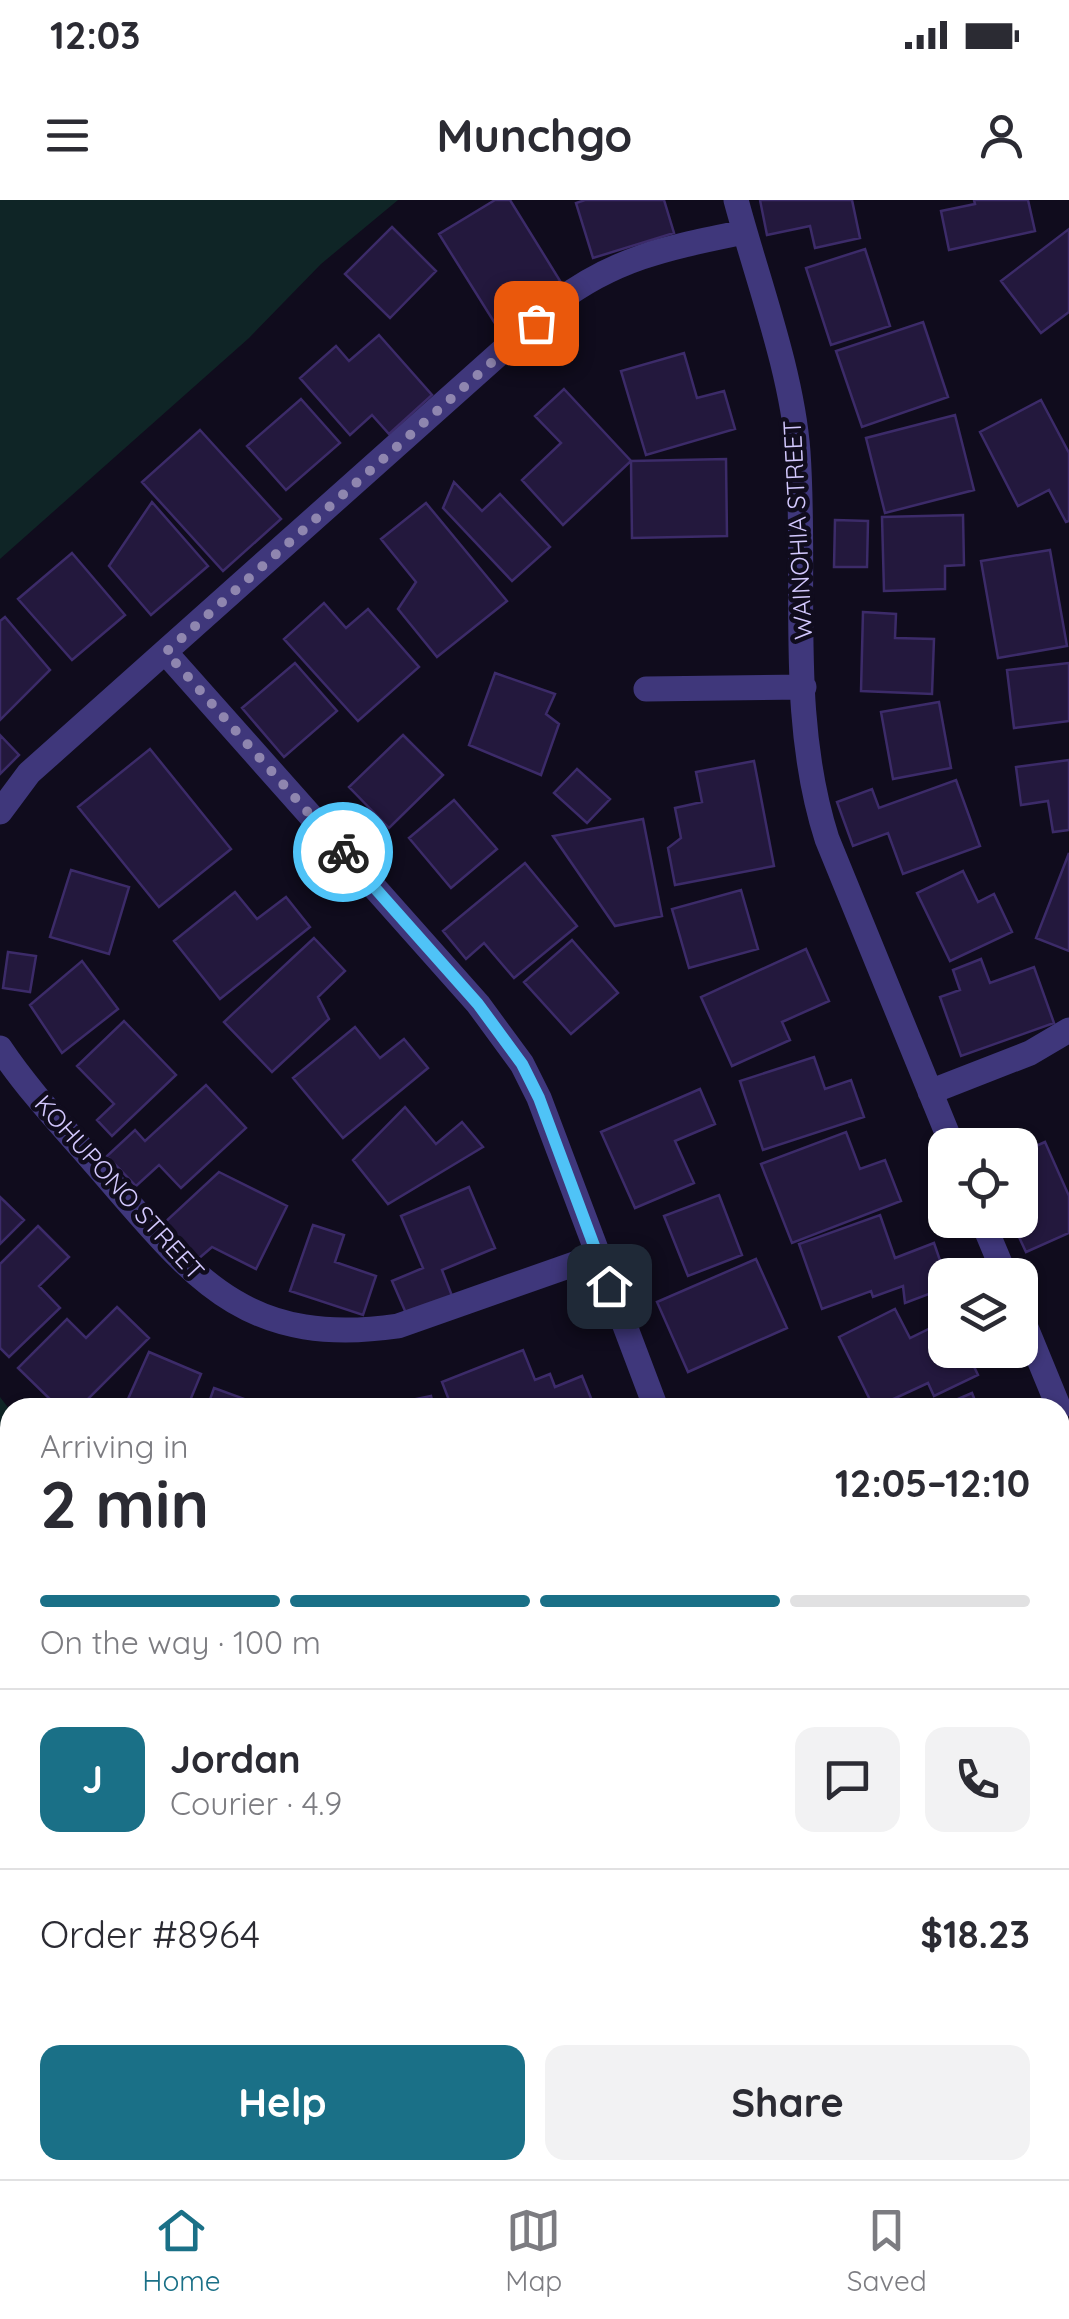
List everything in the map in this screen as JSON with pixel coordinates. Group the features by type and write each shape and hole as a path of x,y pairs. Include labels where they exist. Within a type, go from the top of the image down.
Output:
{"street":[{"name":"WAINOHIA STREET","path":"736,200 794,417 808,769 816,805 826,839 945,1128"},
{"path":"0,812 29,773 578,286 653,251 744,232"},
{"path":"166,652 502,1033 539,1098 652,1398"},
{"path":"646,689 804,687"},
{"path":"930,1092 1030,1053 1069,1030"},
{"name":"KOHUPONO STREET","path":"0,1048 176,1257 218,1292 265,1316 318,1330 398,1326 597,1256"},
{"path":"1038,1357 1055,1398"}],"green space":[{"path":"0,200 398,200 321,264 249,338 0,559"}],"building":[{"path":"495,200 510,200 562,284 496,325 439,234"},
{"path":"664,200 674,233 593,258 576,203"},
{"path":"760,200 852,200 860,238 815,248 810,226 767,235"},
{"path":"974,200 1028,200 1035,231 949,250 941,211 975,204"},
{"path":"392,227 436,271 390,318 345,274"},
{"path":"1069,229 1069,312 1041,333 1001,281"},
{"path":"865,249 890,326 831,345 806,268"},
{"path":"923,322 948,397 862,427 836,351"},
{"path":"379,335 432,395 389,434 372,415 350,435 300,378 336,346 349,361"},
{"path":"684,353 697,398 724,391 735,429 646,455 621,371"},
{"path":"564,389 631,461 563,525 522,480 561,443 535,416"},
{"path":"301,399 340,443 286,490 247,446"},
{"path":"1041,400 1069,453 1066,522 1049,490 1018,506 980,432"},
{"path":"955,415 974,490 885,513 866,438"},
{"path":"200,430 281,519 223,571 142,482"},
{"path":"726,459 727,536 632,538 631,461"},
{"path":"454,482 482,511 500,494 550,547 512,581 443,508"},
{"path":"152,502 208,566 151,615 109,566"},
{"path":"426,503 507,601 437,657 398,609 416,582 381,539"},
{"path":"963,515 964,565 945,566 945,589 884,591 882,517"},
{"path":"835,520 868,521 867,567 834,567"},
{"path":"1050,550 1067,646 998,658 981,561"},
{"path":"72,553 125,615 72,660 18,599"},
{"path":"324,603 346,628 368,609 419,667 358,721 284,639"},
{"path":"863,612 896,614 895,638 934,639 932,694 861,691"},
{"path":"5,617 50,670 0,720 0,621"},
{"path":"295,663 337,711 284,757 242,708"},
{"path":"1069,663 1069,721 1014,728 1007,670"},
{"path":"495,673 555,694 546,714 559,724 541,775 469,745"},
{"path":"939,702 951,768 893,779 881,712"},
{"path":"0,735 19,755 0,774"},
{"path":"403,735 443,775 389,828 349,787"},
{"path":"150,749 231,849 159,907 78,807"},
{"path":"1069,760 1069,830 1053,832 1048,801 1021,805 1016,767"},
{"path":"754,761 774,866 675,885 668,848 681,838 675,808 702,802 696,772"},
{"path":"577,769 610,799 587,823 554,793"},
{"path":"956,780 980,846 903,874 888,833 853,846 837,802 872,789 879,808"},
{"path":"454,800 497,849 451,888 409,838"},
{"path":"643,819 662,916 615,926 553,836"},
{"path":"1069,853 1069,951 1036,938"},
{"path":"525,863 577,926 514,978 484,943 466,959 443,931"},
{"path":"71,870 129,887 109,954 50,937"},
{"path":"963,871 978,902 994,894 1012,932 950,961 917,893"},
{"path":"741,890 758,949 689,968 672,909"},
{"path":"235,892 257,919 286,897 310,927 220,999 174,941"},
{"path":"314,938 345,971 318,997 329,1019 272,1072 224,1022"},
{"path":"572,940 618,993 571,1034 524,982"},
{"path":"806,949 829,1001 782,1022 790,1040 732,1066 701,997"},
{"path":"8,952 36,956 30,992 3,988"},
{"path":"981,959 990,983 1034,967 1054,1023 961,1056 940,997 960,990 953,970"},
{"path":"82,961 118,1009 62,1053 30,1005"},
{"path":"124,1021 176,1075 112,1136 97,1120 114,1104 77,1066"},
{"path":"355,1027 380,1058 404,1039 428,1068 343,1138 293,1078"},
{"path":"814,1057 825,1089 851,1080 864,1117 763,1150 740,1081"},
{"path":"206,1085 246,1128 181,1188 159,1165 136,1186 107,1156 135,1130 145,1141"},
{"path":"700,1089 715,1124 675,1141 694,1183 635,1208 601,1132"},
{"path":"405,1107 436,1144 462,1122 483,1147 388,1204 353,1160"},
{"path":"846,1132 860,1169 885,1160 901,1201 792,1243 761,1164"},
{"path":"1045,1142 1069,1196 1069,1233 1026,1252 1019,1238 1038,1238 1038,1145"},
{"path":"219,1172 287,1206 256,1269 212,1247 197,1260 163,1224"},
{"path":"469,1187 495,1248 442,1270 454,1301 409,1320 392,1281 423,1268 401,1216"},
{"path":"719,1195 742,1255 688,1276 664,1216"},
{"path":"0,1197 24,1220 0,1244"},
{"path":"880,1215 895,1258 934,1243 939,1258 928,1258 928,1294 905,1303 903,1286 873,1297 871,1291 822,1309 799,1244"},
{"path":"313,1225 344,1235 335,1262 376,1276 363,1315 290,1291"},
{"path":"38,1226 69,1257 39,1286 60,1308 9,1357 0,1348 0,1264"},
{"path":"756,1259 787,1328 688,1372 657,1302"},
{"path":"117,1307 149,1338 89,1398 49,1398 18,1368 67,1319 86,1338"},
{"path":"895,1309 910,1338 928,1329 928,1368 975,1368 978,1375 934,1396 928,1383 896,1398 869,1398 839,1337"},
{"path":"523,1350 535,1380 550,1374 555,1387 582,1376 591,1398 448,1398 442,1382"},
{"path":"149,1352 201,1374 191,1398 128,1398"},
{"path":"214,1388 242,1398 210,1398"}],"way so far":[{"path":"343,852 166,652 536,323"}],"route":[{"path":"343,852 478,1004 522,1064 539,1098 609,1286"}]}
